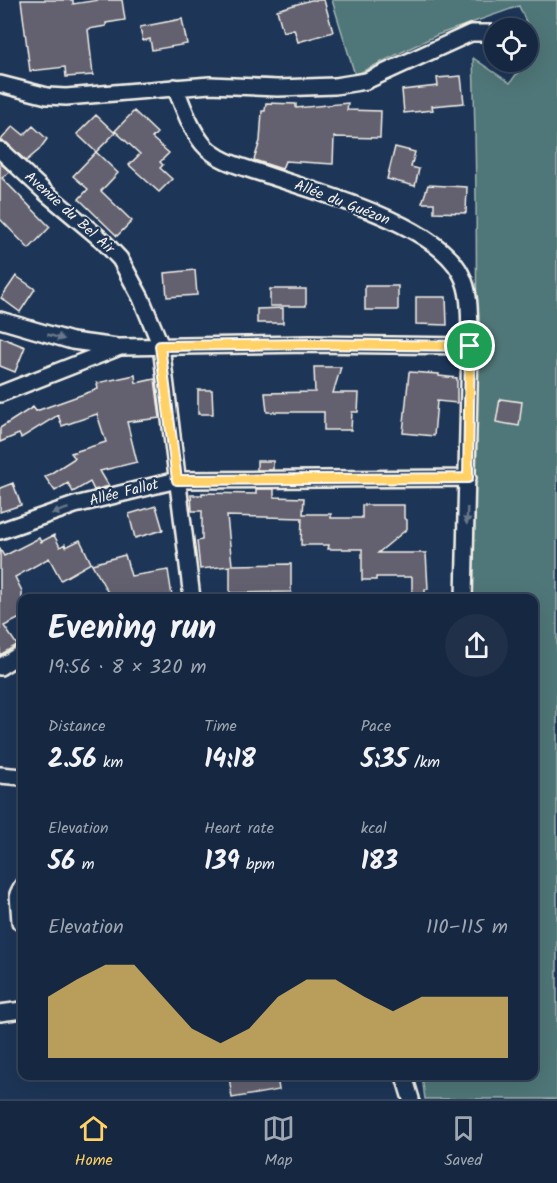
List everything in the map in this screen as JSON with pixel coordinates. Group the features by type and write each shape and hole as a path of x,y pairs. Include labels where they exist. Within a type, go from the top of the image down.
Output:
{"street":[{"path":"0,84 47,96 66,98 210,85 295,88 335,86 366,81 471,33 484,33"},
{"name":"Allée du Guézon","path":"175,87 191,125 203,144 226,161 368,210 438,245 462,274 467,292 470,346 464,594"},
{"name":"Avenue du Bel Air","path":"0,150 46,193 102,240 120,260 141,298 160,346 191,594"},
{"path":"0,320 72,341 120,347 310,344 470,346"},
{"path":"0,394 120,347"},
{"name":"Allée Fallot","path":"0,531 75,505 177,480 468,478"},
{"path":"0,667 18,656"},
{"path":"0,775 18,777"},
{"path":"0,1013 18,1011"},
{"path":"405,1080 411,1099"}],"green space":[{"path":"332,0 557,0 557,1099 425,1099 423,1080 538,1080 538,594 473,594 476,260 473,58 484,65 484,72 494,72 510,83 518,72 538,72 538,18 524,18 519,6 437,35 355,75"}],"building":[{"path":"21,0 73,0 73,4 99,0 122,0 125,20 88,29 93,75 66,77 65,67 30,71"},
{"path":"311,0 324,0 333,32 298,42 294,29 283,32 277,10"},
{"path":"182,19 187,44 152,50 150,39 143,41 140,27"},
{"path":"461,76 464,103 432,106 433,110 404,113 402,90 438,86 437,78"},
{"path":"266,103 296,104 296,108 348,103 347,110 381,111 380,138 334,137 333,164 285,161 282,169 254,160 260,141 262,111 265,111"},
{"path":"134,111 157,133 152,138 169,153 160,162 163,165 160,168 172,179 159,192 129,165 140,154 115,131"},
{"path":"96,115 115,133 96,152 77,134"},
{"path":"13,126 24,135 33,126 47,139 39,150 26,161 7,143 0,141"},
{"path":"395,147 415,152 411,167 419,169 415,186 387,179"},
{"path":"96,152 118,173 101,191 132,221 117,236 79,199 88,189 73,176"},
{"path":"0,163 10,172 2,178 50,227 29,249 0,219"},
{"path":"428,185 467,187 466,213 434,212 434,203 422,203"},
{"path":"195,270 197,295 167,297 165,273"},
{"path":"16,276 35,289 20,312 1,298"},
{"path":"365,286 398,286 398,310 365,310"},
{"path":"270,289 306,289 306,306 270,306"},
{"path":"416,297 446,297 447,325 416,324"},
{"path":"283,308 283,323 257,323 257,309"},
{"path":"0,337 25,347 15,372 0,366"},
{"path":"314,367 341,367 333,393 359,393 358,412 352,412 351,430 324,430 324,412 267,412 265,393 315,392"},
{"path":"409,372 457,378 457,403 437,401 434,436 403,433"},
{"path":"135,375 136,383 155,379 160,418 127,422 137,462 100,471 109,486 94,490 90,482 73,492 68,483 55,491 45,477 75,458 71,453 106,442 97,414 62,426 58,415 21,438 19,434 0,442 0,428 33,407 36,411 98,389 97,383"},
{"path":"198,390 212,390 213,414 198,414"},
{"path":"500,399 522,402 519,426 496,422"},
{"path":"257,461 273,461 273,470 257,470"},
{"path":"13,483 21,505 0,512 0,488"},
{"path":"256,489 274,489 274,497 304,498 303,514 331,514 331,518 362,518 362,505 404,505 407,529 378,553 426,553 428,589 425,589 425,594 412,594 412,577 376,577 376,580 362,580 362,549 328,549 329,545 301,545 302,518 227,516 232,565 291,564 291,592 230,593 230,566 200,569 197,541 202,540 202,511 192,511 191,495 202,495 202,493 256,494"},
{"path":"156,506 163,530 135,538 129,514"},
{"path":"54,535 60,547 65,544 66,547 80,540 91,563 61,580 49,558 15,577 22,591 22,594 18,594 18,619 4,626 17,645 0,655 0,549 4,556 39,538 41,542"},
{"path":"125,555 131,576 168,570 172,594 109,594 92,564"},
{"path":"230,1080 278,1080 279,1090 232,1098"}],"route":[{"path":"310,344 470,346 468,478 177,480 160,346 310,344"}]}
